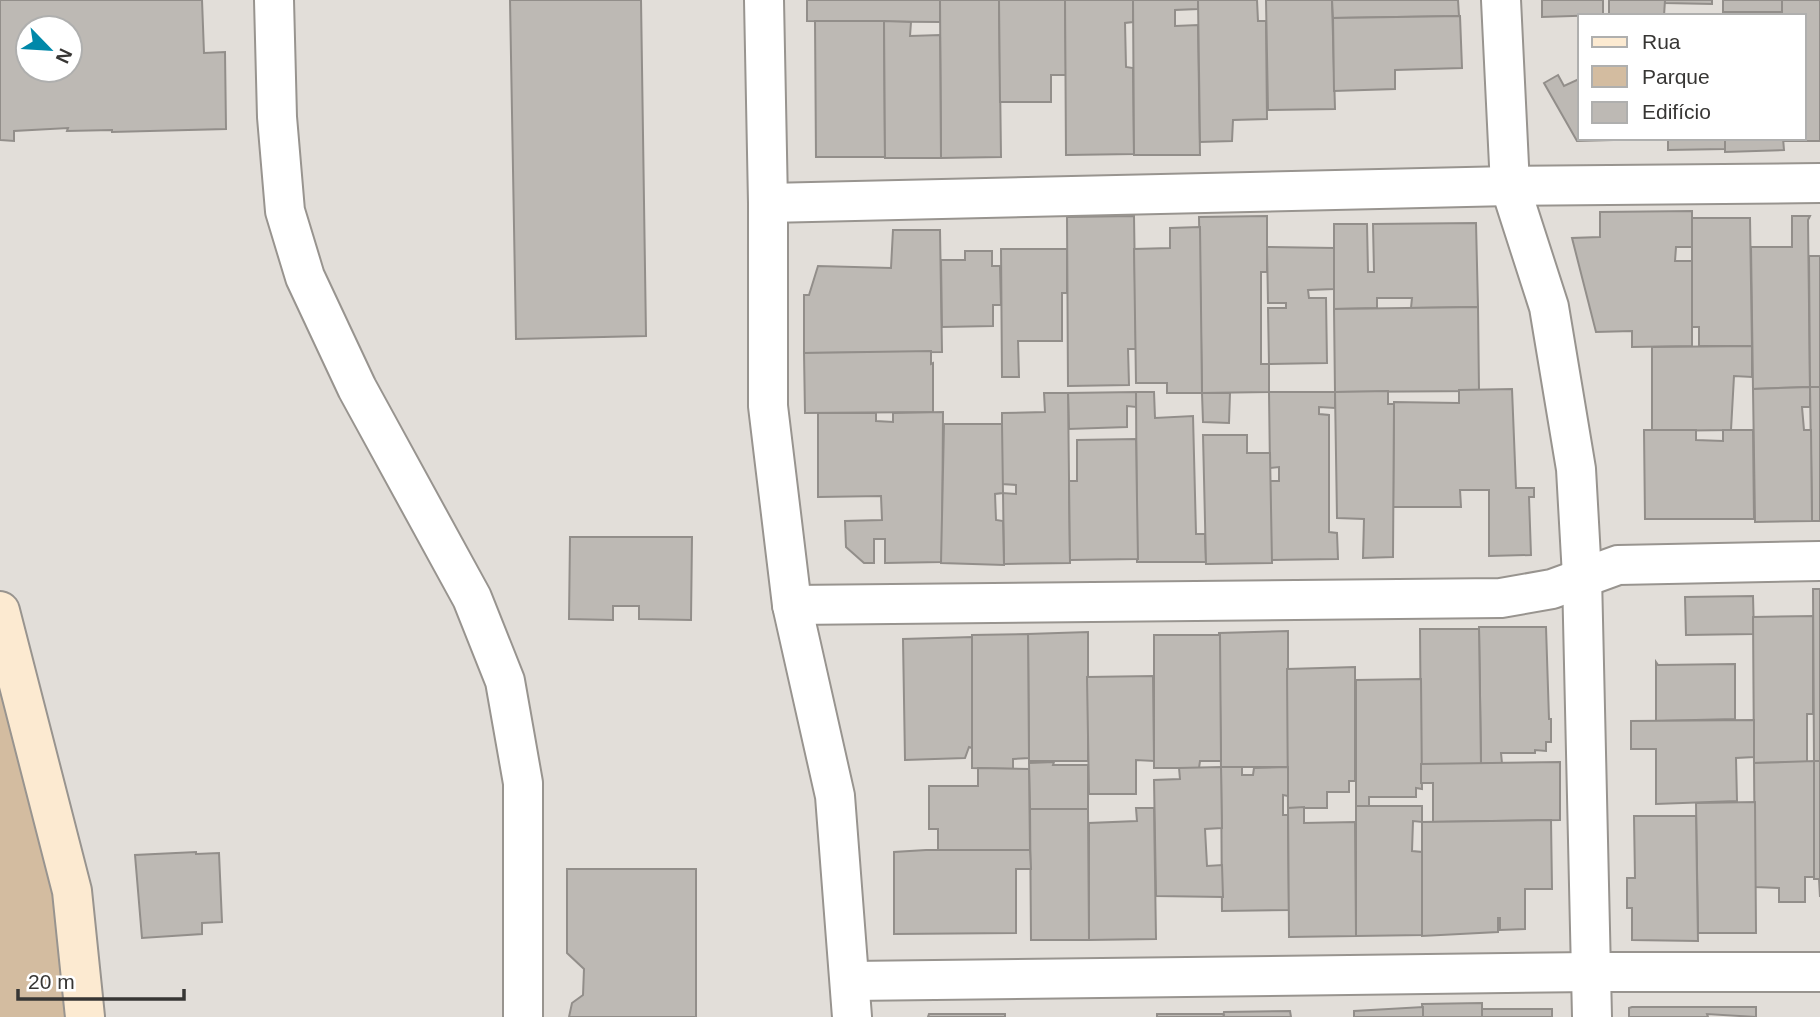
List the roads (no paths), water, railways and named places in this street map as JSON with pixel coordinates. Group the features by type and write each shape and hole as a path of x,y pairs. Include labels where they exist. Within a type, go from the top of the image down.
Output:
{"main road":[{"path":"0,611 72,891 85,1017"}],"street":[{"path":"274,0 277,117 285,211 305,277 357,388 472,598 505,681 523,783 523,1017"},
{"path":"764,0 768,406 792,605 835,796 852,999 1591,972 1820,972"},
{"path":"1501,0 1510,187 1549,307 1576,469 1582,576 1592,1017"},
{"path":"768,203 1820,183"},
{"path":"792,605 1501,597 1552,589 1618,565 1820,561"}]}
